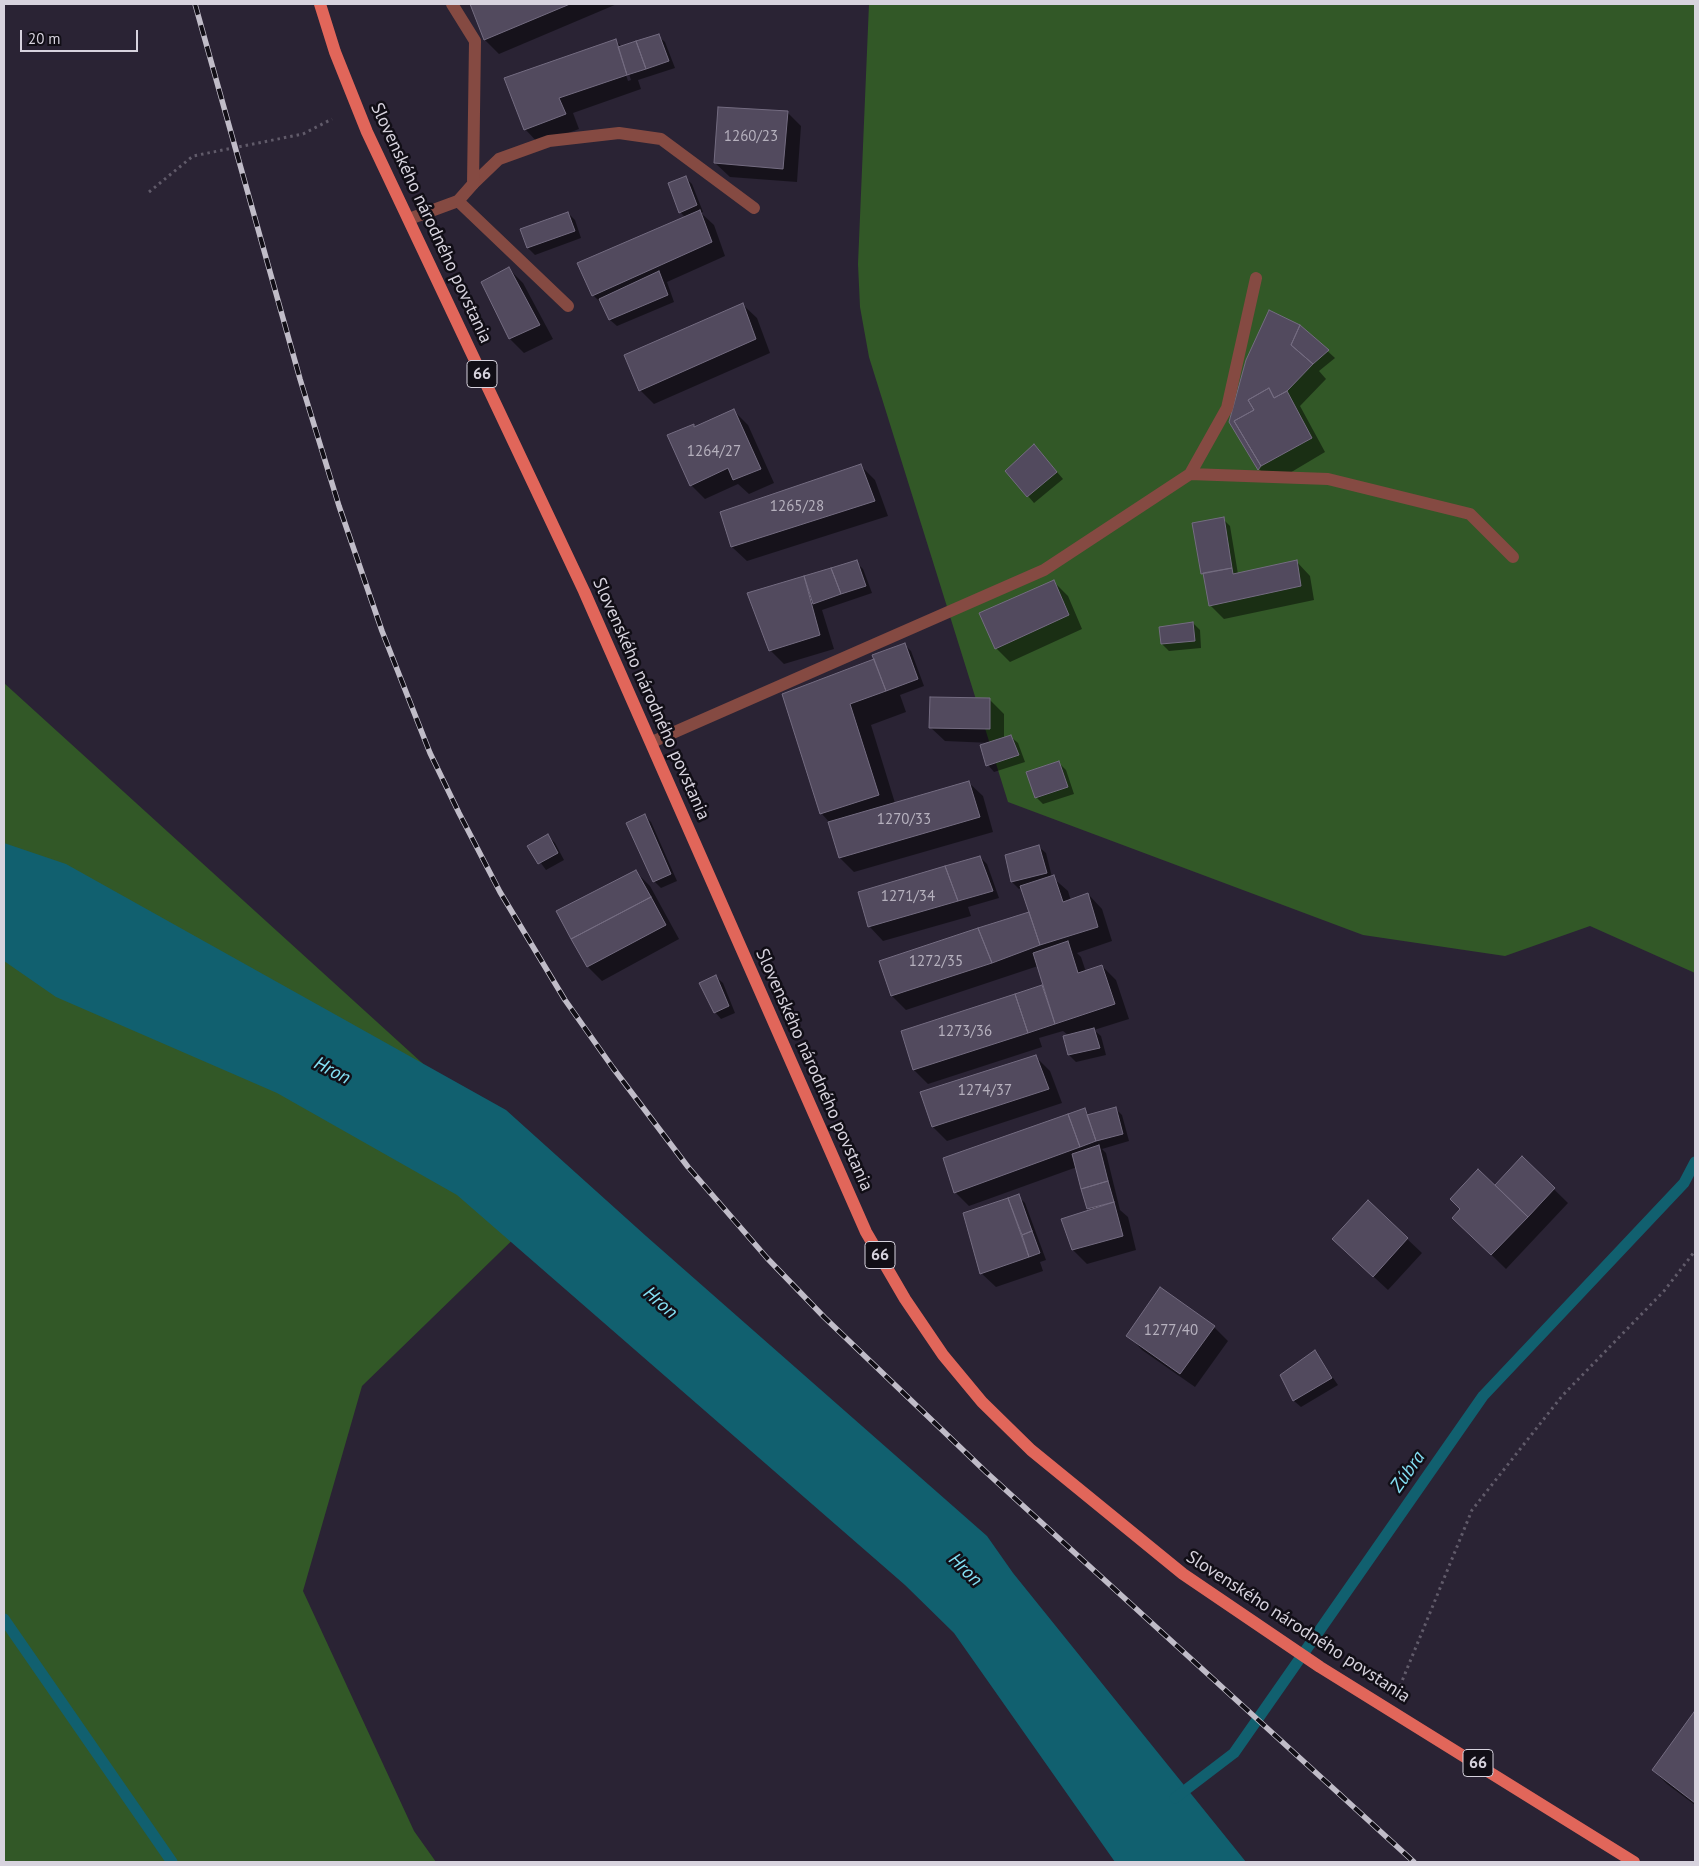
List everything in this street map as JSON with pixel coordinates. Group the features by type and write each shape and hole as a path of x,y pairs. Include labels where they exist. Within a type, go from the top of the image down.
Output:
{"main road":[{"name":"Slovenského národného povstania","path":"320,4 335,52 367,132 584,591 866,1232 905,1299 943,1355 982,1402 1053,1469 1183,1574 1320,1667 1634,1862"}],"street":[{"path":"452,4 475,41 473,184"},
{"path":"409,219 458,201 499,159 549,141 619,133 661,139 754,208"},
{"path":"458,201 568,306"},
{"path":"652,742 1044,570 1190,474 1227,408 1256,278"},
{"path":"1190,474 1328,479 1470,514 1512,557"}],"path":[{"path":"149,192 193,156 303,134 357,105"},
{"path":"1390,1710 1472,1510 1562,1396 1664,1291 1695,1250"}],"green space":[{"path":"869,4 1695,4 1695,973 1590,926 1505,956 1363,935 1008,802 869,357 860,307 858,264"},
{"path":"4,683 563,1191 362,1386 303,1591 414,1831 436,1862 4,1862"}],"water":[{"name":"Hron","path":"4,843 66,864 506,1110 646,1236 987,1536 1013,1573 1246,1862 1115,1862 954,1633 905,1585 457,1195 277,1093 56,997 4,961"}],"building":[{"path":"470,4 570,4 484,40"},
{"path":"659,34 669,61 646,69 636,41"},
{"path":"616,39 627,75 559,98 566,114 524,130 504,78"},
{"path":"636,41 646,69 627,75 618,47"},
{"path":"718,107 788,111 783,169 714,163"},
{"path":"686,176 697,205 679,213 668,183"},
{"path":"700,210 712,242 592,296 577,263"},
{"path":"568,212 575,231 527,248 520,229"},
{"path":"509,267 540,325 509,339 481,282"},
{"path":"659,271 668,295 609,320 599,299"},
{"path":"743,303 756,339 639,391 624,355"},
{"path":"1269,310 1300,325 1291,345 1313,364 1287,391 1274,398 1269,388 1248,400 1254,410 1234,421 1261,466 1258,470 1229,422 1246,360"},
{"path":"1300,325 1329,350 1313,364 1291,345"},
{"path":"1269,388 1274,398 1287,391 1312,438 1261,466 1234,421 1254,410 1248,400"},
{"path":"734,409 761,469 733,480 728,468 690,486 667,435 694,424 694,427"},
{"path":"1034,444 1057,472 1027,497 1005,471"},
{"path":"861,464 875,501 731,547 720,512"},
{"path":"1224,517 1232,568 1201,574 1192,523"},
{"path":"857,560 866,586 841,594 831,568"},
{"path":"1297,560 1301,586 1209,606 1203,573 1232,568 1233,574"},
{"path":"831,568 841,594 813,604 804,576"},
{"path":"804,576 820,635 769,651 747,593"},
{"path":"1054,580 1069,615 995,649 979,613"},
{"path":"1193,622 1195,641 1161,644 1159,627"},
{"path":"905,643 918,679 886,691 872,655"},
{"path":"874,659 886,691 850,704 879,795 820,814 782,694"},
{"path":"930,697 990,698 990,729 929,728"},
{"path":"1011,735 1019,755 986,766 980,745"},
{"path":"1059,761 1068,787 1035,798 1026,772"},
{"path":"969,781 980,817 839,858 828,822"},
{"path":"645,814 671,874 653,882 626,823"},
{"path":"548,834 558,853 538,864 527,846"},
{"path":"1039,845 1047,873 1011,882 1005,855"},
{"path":"980,856 993,891 958,901 945,866"},
{"path":"945,866 958,901 868,927 858,892"},
{"path":"636,870 651,897 571,939 556,911"},
{"path":"1054,875 1063,902 1088,893 1098,927 1040,945 1020,886"},
{"path":"651,897 666,925 587,967 571,939"},
{"path":"1029,912 1040,945 992,963 978,928"},
{"path":"978,928 992,963 891,996 879,961"},
{"path":"1068,941 1078,973 1102,965 1115,1004 1055,1024 1033,953"},
{"path":"716,975 729,1006 714,1013 699,983"},
{"path":"1042,985 1055,1024 1028,1033 1015,994"},
{"path":"1015,994 1028,1033 913,1070 901,1031"},
{"path":"1094,1028 1100,1048 1068,1055 1063,1036"},
{"path":"1036,1055 1049,1089 932,1127 920,1092"},
{"path":"1116,1107 1123,1134 1096,1141 1087,1115"},
{"path":"1085,1108 1096,1141 1080,1147 1068,1114"},
{"path":"1068,1114 1080,1147 954,1193 943,1158"},
{"path":"1099,1145 1108,1181 1081,1189 1072,1154"},
{"path":"1522,1156 1555,1188 1528,1217 1495,1185"},
{"path":"1478,1169 1528,1217 1491,1255 1452,1218 1460,1209 1450,1199"},
{"path":"1108,1181 1114,1202 1087,1209 1081,1189"},
{"path":"1019,1194 1032,1231 1022,1235 1008,1198"},
{"path":"1008,1198 1029,1257 980,1274 963,1213"},
{"path":"1368,1200 1408,1238 1373,1277 1332,1239"},
{"path":"1114,1202 1123,1236 1072,1250 1061,1219"},
{"path":"1032,1231 1040,1253 1029,1257 1022,1235"},
{"path":"1160,1287 1215,1326 1180,1374 1126,1336"},
{"path":"1315,1350 1332,1378 1293,1401 1280,1375"},
{"path":"1695,1712 1695,1803 1652,1770"}],"waterway":[{"name":"Zúbra","path":"1175,1798 1234,1753 1483,1396 1684,1183 1695,1162"},
{"path":"4,1619 172,1862"}],"railway":[{"path":"195,4 300,379 339,506 382,631 430,753 459,813 500,892 565,1000 613,1068 688,1167 767,1258 824,1317 986,1472 1414,1862"}]}
